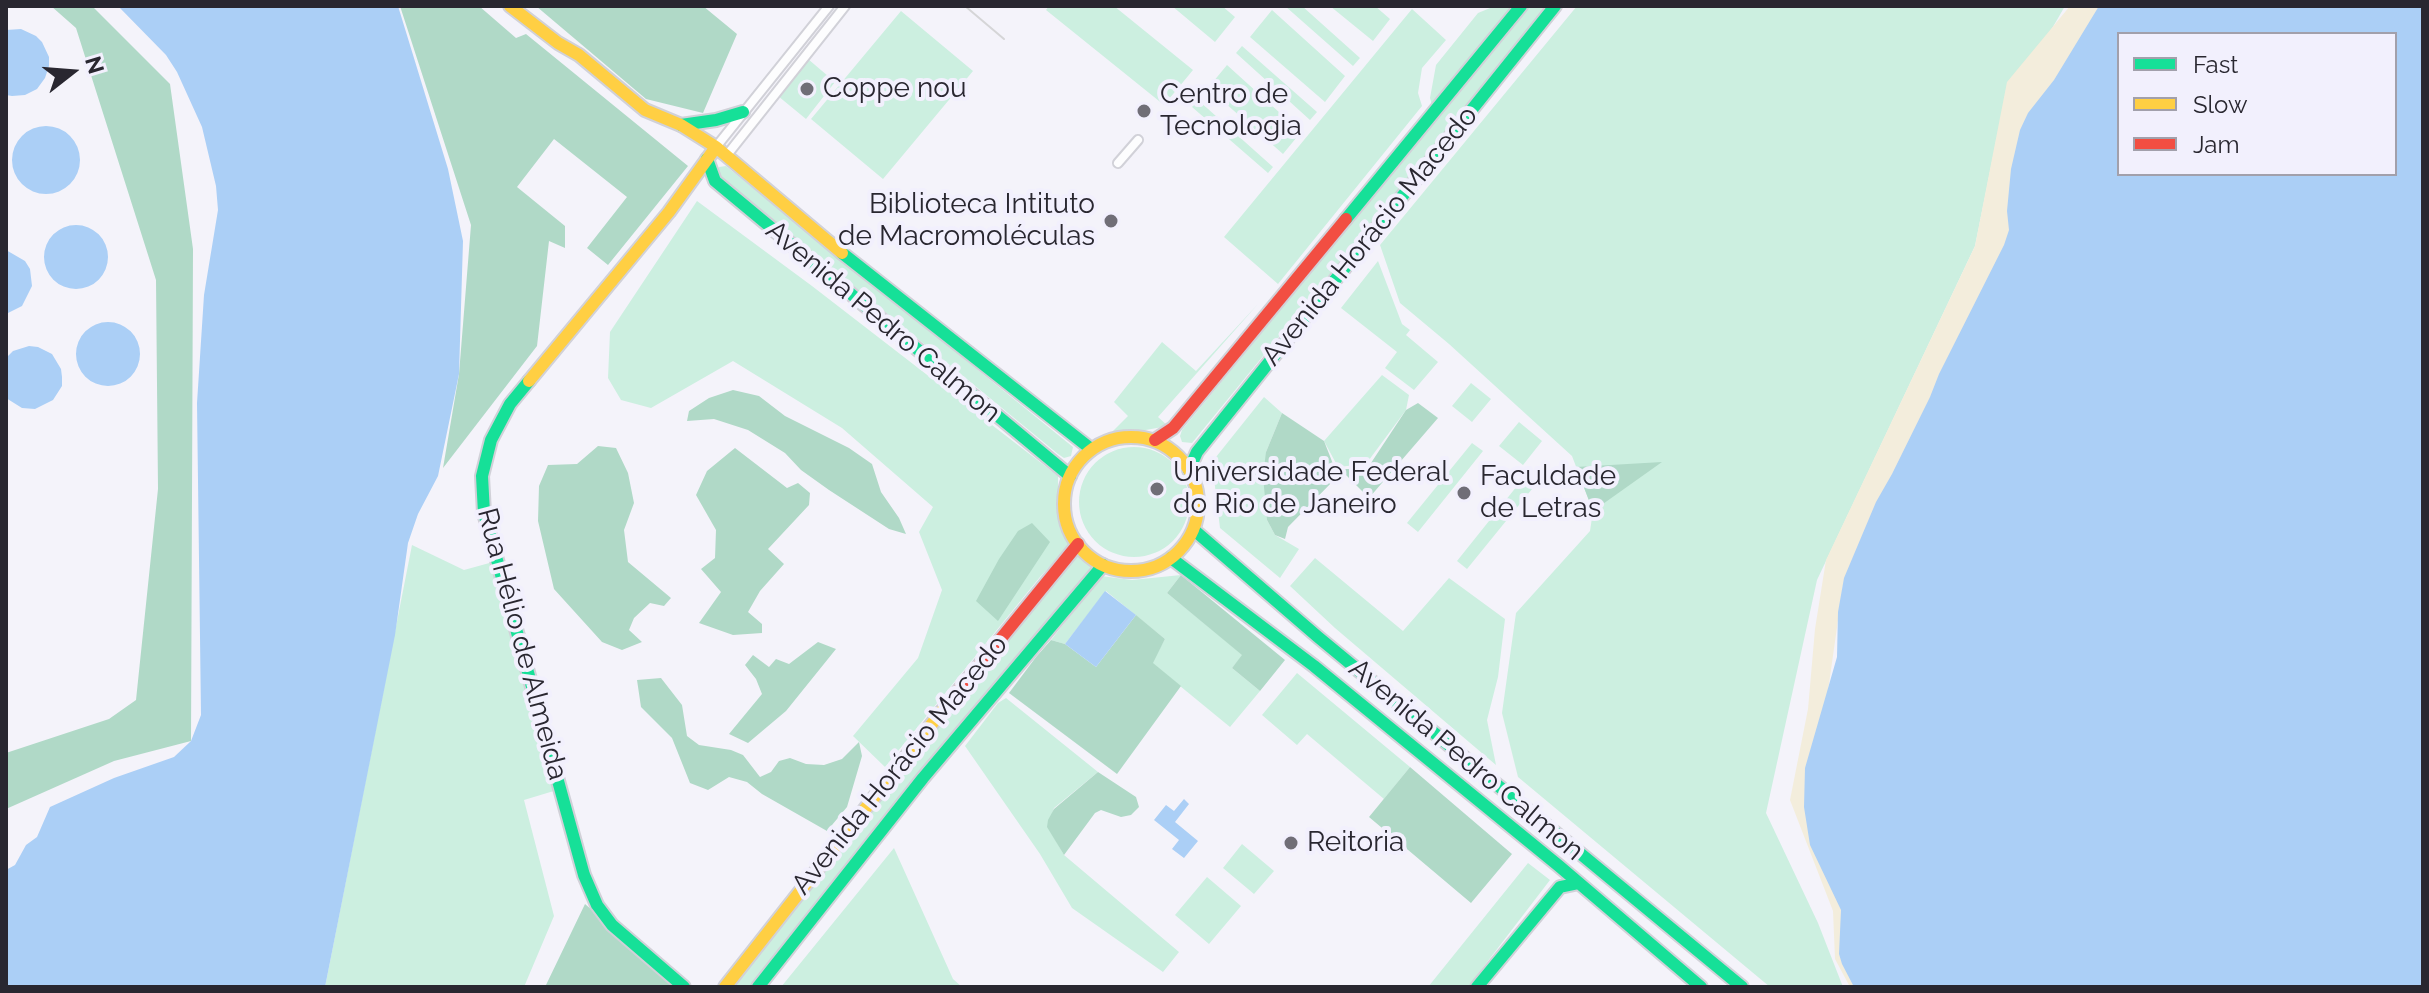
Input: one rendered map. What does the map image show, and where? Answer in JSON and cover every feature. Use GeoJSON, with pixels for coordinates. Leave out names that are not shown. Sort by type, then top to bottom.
{"type":"FeatureCollection","features":[{"type":"Feature","properties":{"kind":"main road","name":"Avenida Horácio Macedo"},"geometry":{"type":"LineString","coordinates":[[1155,440],[1173,428],[1521,6]]}},
{"type":"Feature","properties":{"kind":"main road","name":"Avenida Horácio Macedo"},"geometry":{"type":"LineString","coordinates":[[1189,470],[1197,452],[1555,6]]}},
{"type":"Feature","properties":{"kind":"main road","name":"Avenida Pedro Calmon"},"geometry":{"type":"LineString","coordinates":[[516,7],[645,110],[681,125],[721,151],[839,251],[1091,449]]}},
{"type":"Feature","properties":{"kind":"main road"},"geometry":{"type":"LineString","coordinates":[[681,125],[743,112]]}},
{"type":"Feature","properties":{"kind":"main road","name":"Rua Hélio de Almeida"},"geometry":{"type":"LineString","coordinates":[[684,987],[612,925],[597,905],[584,875],[484,513],[482,476],[491,440],[510,404],[690,184],[707,159],[721,151]]}},
{"type":"Feature","properties":{"kind":"main road"},"geometry":{"type":"LineString","coordinates":[[690,184],[715,181],[707,159]]}},
{"type":"Feature","properties":{"kind":"main road","name":"Avenida Pedro Calmon"},"geometry":{"type":"LineString","coordinates":[[715,181],[1070,476]]}},
{"type":"Feature","properties":{"kind":"main road"},"geometry":{"type":"LineString","coordinates":[[1121,437],[1155,440],[1176,453],[1189,470],[1198,499],[1194,530],[1171,558],[1156,567],[1138,571],[1103,565],[1089,556],[1069,528],[1065,493],[1070,476],[1091,449],[1121,437]]}},
{"type":"Feature","properties":{"kind":"main road","name":"Avenida Pedro Calmon"},"geometry":{"type":"LineString","coordinates":[[1194,530],[1341,656],[1742,987]]}},
{"type":"Feature","properties":{"kind":"main road","name":"Avenida Horácio Macedo"},"geometry":{"type":"LineString","coordinates":[[725,987],[902,761],[1078,544]]}},
{"type":"Feature","properties":{"kind":"main road","name":"Avenida Pedro Calmon"},"geometry":{"type":"LineString","coordinates":[[1171,558],[1314,666],[1559,866],[1701,987]]}},
{"type":"Feature","properties":{"kind":"main road","name":"Avenida Horácio Macedo"},"geometry":{"type":"LineString","coordinates":[[758,987],[923,778],[1103,565]]}},
{"type":"Feature","properties":{"kind":"main road"},"geometry":{"type":"LineString","coordinates":[[902,761],[923,778]]}},
{"type":"Feature","properties":{"kind":"main road"},"geometry":{"type":"LineString","coordinates":[[1559,866],[1560,887]]}},
{"type":"Feature","properties":{"kind":"main road"},"geometry":{"type":"LineString","coordinates":[[1477,987],[1560,887],[1579,883]]}},
{"type":"Feature","properties":{"kind":"street"},"geometry":{"type":"LineString","coordinates":[[721,151],[743,112],[829,6]]}},
{"type":"Feature","properties":{"kind":"street"},"geometry":{"type":"LineString","coordinates":[[721,151],[845,6]]}},
{"type":"Feature","properties":{"kind":"street"},"geometry":{"type":"LineString","coordinates":[[1118,163],[1138,140]]}},
{"type":"Feature","properties":{"kind":"green space"},"geometry":{"type":"Polygon","coordinates":[[[51,6],[92,6],[170,84],[193,249],[191,741],[114,761],[6,809],[6,753],[109,719],[136,700],[158,489],[156,280],[76,28],[51,6]]]}},
{"type":"Feature","properties":{"kind":"green space"},"geometry":{"type":"Polygon","coordinates":[[[400,6],[479,6],[516,38],[526,34],[688,166],[608,265],[587,248],[627,197],[554,139],[517,187],[565,226],[565,248],[549,241],[537,346],[443,468],[459,374],[471,225],[400,6]]]}},
{"type":"Feature","properties":{"kind":"green space"},"geometry":{"type":"Polygon","coordinates":[[[536,6],[703,6],[737,34],[703,113],[646,99],[536,6]]]}},
{"type":"Feature","properties":{"kind":"green space"},"geometry":{"type":"Polygon","coordinates":[[[1049,6],[1114,6],[1193,70],[1164,105],[1046,10],[1049,6]]]}},
{"type":"Feature","properties":{"kind":"green space"},"geometry":{"type":"Polygon","coordinates":[[[1172,6],[1222,6],[1235,17],[1215,42],[1172,6]]]}},
{"type":"Feature","properties":{"kind":"green space"},"geometry":{"type":"Polygon","coordinates":[[[1285,6],[1302,6],[1360,58],[1353,66],[1285,6]]]}},
{"type":"Feature","properties":{"kind":"green space"},"geometry":{"type":"Polygon","coordinates":[[[1330,6],[1375,6],[1390,19],[1373,41],[1330,6]]]}},
{"type":"Feature","properties":{"kind":"green space"},"geometry":{"type":"Polygon","coordinates":[[[1495,6],[1516,6],[1433,109],[1430,98],[1436,65],[1478,13],[1495,6]]]}},
{"type":"Feature","properties":{"kind":"green space"},"geometry":{"type":"Polygon","coordinates":[[[1528,6],[1549,6],[1192,443],[1182,442],[1182,430],[1528,6]]]}},
{"type":"Feature","properties":{"kind":"green space"},"geometry":{"type":"Polygon","coordinates":[[[1577,6],[2065,6],[2001,117],[1975,246],[1817,580],[1766,813],[1818,923],[1843,987],[1770,987],[1518,777],[1502,713],[1516,613],[1590,531],[1593,511],[1572,456],[1400,303],[1380,245],[1577,6]]]}},
{"type":"Feature","properties":{"kind":"green space"},"geometry":{"type":"Polygon","coordinates":[[[1412,9],[1446,40],[1422,68],[1418,93],[1422,106],[1278,284],[1224,237],[1412,9]]]}},
{"type":"Feature","properties":{"kind":"green space"},"geometry":{"type":"Polygon","coordinates":[[[1272,10],[1345,76],[1325,102],[1250,37],[1272,10]]]}},
{"type":"Feature","properties":{"kind":"green space"},"geometry":{"type":"Polygon","coordinates":[[[901,11],[973,71],[883,179],[811,119],[901,11]]]}},
{"type":"Feature","properties":{"kind":"green space"},"geometry":{"type":"Polygon","coordinates":[[[1242,46],[1317,112],[1310,120],[1236,53],[1242,46]]]}},
{"type":"Feature","properties":{"kind":"green space","name":"Coppe nou"},"geometry":{"type":"Polygon","coordinates":[[[808,59],[835,82],[806,119],[778,96],[808,59]]]}},
{"type":"Feature","properties":{"kind":"green space"},"geometry":{"type":"Polygon","coordinates":[[[1227,65],[1301,132],[1283,154],[1208,88],[1227,65]]]}},
{"type":"Feature","properties":{"kind":"green space"},"geometry":{"type":"Polygon","coordinates":[[[1198,100],[1273,167],[1268,173],[1192,107],[1198,100]]]}},
{"type":"Feature","properties":{"kind":"green space"},"geometry":{"type":"Polygon","coordinates":[[[726,166],[1073,447],[1071,456],[1064,458],[1058,454],[717,174],[719,167],[726,166]]]}},
{"type":"Feature","properties":{"kind":"green space"},"geometry":{"type":"Polygon","coordinates":[[[697,201],[1058,476],[1058,506],[1069,546],[1040,577],[885,767],[853,736],[918,658],[942,590],[919,532],[933,507],[842,428],[733,361],[651,408],[621,400],[608,378],[610,332],[697,201]]]}},
{"type":"Feature","properties":{"kind":"green space"},"geometry":{"type":"Polygon","coordinates":[[[1378,261],[1402,324],[1410,330],[1406,335],[1438,362],[1414,390],[1385,368],[1397,352],[1341,308],[1378,261]]]}},
{"type":"Feature","properties":{"kind":"green space"},"geometry":{"type":"Polygon","coordinates":[[[1258,304],[1158,417],[1168,426],[1107,437],[1128,416],[1114,402],[1162,342],[1196,371],[1258,304]]]}},
{"type":"Feature","properties":{"kind":"green space"},"geometry":{"type":"Polygon","coordinates":[[[1382,375],[1409,395],[1406,410],[1366,464],[1338,467],[1324,441],[1382,375]]]}},
{"type":"Feature","properties":{"kind":"green space"},"geometry":{"type":"Polygon","coordinates":[[[1471,383],[1491,399],[1472,422],[1452,406],[1471,383]]]}},
{"type":"Feature","properties":{"kind":"green space"},"geometry":{"type":"Polygon","coordinates":[[[733,390],[759,396],[785,416],[849,448],[872,464],[881,492],[906,534],[889,529],[829,490],[801,470],[785,453],[748,430],[714,419],[687,421],[689,411],[709,398],[733,390]]]}},
{"type":"Feature","properties":{"kind":"green space"},"geometry":{"type":"Polygon","coordinates":[[[1264,397],[1282,413],[1266,452],[1267,520],[1275,535],[1299,549],[1280,578],[1220,528],[1212,462],[1264,397]]]}},
{"type":"Feature","properties":{"kind":"green space"},"geometry":{"type":"Polygon","coordinates":[[[1418,403],[1438,418],[1369,498],[1346,475],[1336,478],[1288,527],[1285,539],[1275,535],[1267,520],[1263,476],[1266,452],[1282,413],[1324,441],[1335,469],[1367,469],[1406,410],[1418,403]]]}},
{"type":"Feature","properties":{"kind":"green space"},"geometry":{"type":"Polygon","coordinates":[[[1519,422],[1542,441],[1523,465],[1499,446],[1519,422]]]}},
{"type":"Feature","properties":{"kind":"green space"},"geometry":{"type":"Polygon","coordinates":[[[1472,443],[1483,451],[1418,532],[1407,523],[1472,443]]]}},
{"type":"Feature","properties":{"kind":"green space"},"geometry":{"type":"Polygon","coordinates":[[[598,446],[616,448],[628,473],[634,503],[624,530],[628,562],[671,598],[664,606],[650,603],[634,618],[629,630],[642,642],[622,650],[602,642],[554,589],[538,521],[539,486],[548,465],[577,464],[598,446]]]}},
{"type":"Feature","properties":{"kind":"green space"},"geometry":{"type":"Polygon","coordinates":[[[1134,447],[1155,451],[1173,463],[1185,481],[1189,502],[1185,523],[1173,541],[1155,553],[1134,557],[1113,553],[1095,541],[1083,523],[1079,502],[1083,481],[1095,463],[1113,451],[1134,447]]]}},
{"type":"Feature","properties":{"kind":"green space"},"geometry":{"type":"Polygon","coordinates":[[[735,448],[787,488],[798,483],[810,493],[809,505],[768,549],[784,564],[760,591],[748,612],[762,624],[762,633],[733,635],[699,623],[721,592],[701,569],[715,558],[716,530],[696,495],[707,471],[735,448]]]}},
{"type":"Feature","properties":{"kind":"green space"},"geometry":{"type":"Polygon","coordinates":[[[1662,462],[1593,511],[1576,467],[1662,462]]]}},
{"type":"Feature","properties":{"kind":"green space"},"geometry":{"type":"Polygon","coordinates":[[[1521,481],[1532,489],[1467,569],[1457,561],[1521,481]]]}},
{"type":"Feature","properties":{"kind":"green space"},"geometry":{"type":"Polygon","coordinates":[[[1032,523],[1050,542],[998,621],[976,601],[1018,531],[1032,523]]]}},
{"type":"Feature","properties":{"kind":"green space"},"geometry":{"type":"Polygon","coordinates":[[[1078,544],[1103,565],[758,987],[725,987],[1078,544]]]}},
{"type":"Feature","properties":{"kind":"green space"},"geometry":{"type":"Polygon","coordinates":[[[412,545],[464,570],[493,562],[557,790],[524,800],[554,916],[524,987],[325,987],[412,545]]]}},
{"type":"Feature","properties":{"kind":"green space"},"geometry":{"type":"Polygon","coordinates":[[[1315,558],[1403,631],[1449,578],[1505,619],[1498,677],[1487,720],[1496,765],[1290,586],[1315,558]]]}},
{"type":"Feature","properties":{"kind":"green space"},"geometry":{"type":"Polygon","coordinates":[[[1181,575],[1167,593],[1243,655],[1232,668],[1260,691],[1230,727],[1152,663],[1165,639],[1106,591],[1065,644],[1051,640],[1101,576],[1132,580],[1181,575]]]}},
{"type":"Feature","properties":{"kind":"green space"},"geometry":{"type":"Polygon","coordinates":[[[1181,575],[1285,660],[1260,691],[1232,668],[1242,655],[1167,593],[1181,575]]]}},
{"type":"Feature","properties":{"kind":"green space"},"geometry":{"type":"Polygon","coordinates":[[[1136,615],[1165,639],[1153,663],[1181,686],[1117,774],[1009,693],[1051,640],[1065,644],[1096,667],[1136,615]]]}},
{"type":"Feature","properties":{"kind":"green space"},"geometry":{"type":"Polygon","coordinates":[[[818,642],[836,649],[786,711],[748,743],[729,734],[762,694],[756,679],[745,665],[753,655],[769,667],[776,659],[789,664],[818,642]]]}},
{"type":"Feature","properties":{"kind":"green space"},"geometry":{"type":"Polygon","coordinates":[[[1297,673],[1410,767],[1384,799],[1307,734],[1297,745],[1262,715],[1297,673]]]}},
{"type":"Feature","properties":{"kind":"green space"},"geometry":{"type":"Polygon","coordinates":[[[661,678],[682,705],[687,736],[699,745],[743,755],[760,777],[771,772],[779,761],[790,758],[806,764],[824,765],[842,759],[859,742],[862,756],[847,807],[827,831],[747,782],[729,777],[708,790],[690,783],[672,738],[641,707],[637,680],[661,678]]]}},
{"type":"Feature","properties":{"kind":"green space"},"geometry":{"type":"Polygon","coordinates":[[[1006,698],[1098,772],[1054,808],[1048,827],[1064,855],[1179,952],[1163,972],[1072,908],[1040,854],[965,746],[998,703],[1006,698]]]}},
{"type":"Feature","properties":{"kind":"green space"},"geometry":{"type":"Polygon","coordinates":[[[1410,767],[1512,854],[1471,903],[1369,817],[1410,767]]]}},
{"type":"Feature","properties":{"kind":"green space"},"geometry":{"type":"Polygon","coordinates":[[[1098,772],[1136,797],[1139,807],[1131,815],[1121,817],[1101,810],[1095,813],[1064,855],[1047,827],[1048,820],[1054,809],[1098,772]]]}},
{"type":"Feature","properties":{"kind":"green space"},"geometry":{"type":"Polygon","coordinates":[[[1242,844],[1274,871],[1254,894],[1223,868],[1242,844]]]}},
{"type":"Feature","properties":{"kind":"green space"},"geometry":{"type":"Polygon","coordinates":[[[894,848],[953,979],[962,987],[781,987],[894,848]]]}},
{"type":"Feature","properties":{"kind":"green space"},"geometry":{"type":"Polygon","coordinates":[[[1528,863],[1550,880],[1468,987],[1428,987],[1528,863]]]}},
{"type":"Feature","properties":{"kind":"green space"},"geometry":{"type":"Polygon","coordinates":[[[1207,877],[1241,906],[1209,944],[1175,915],[1207,877]]]}},
{"type":"Feature","properties":{"kind":"green space"},"geometry":{"type":"Polygon","coordinates":[[[585,904],[682,987],[548,987],[546,985],[585,904]]]}},
{"type":"Feature","properties":{"kind":"sand"},"geometry":{"type":"Polygon","coordinates":[[[2070,6],[2099,6],[2017,175],[2005,260],[1843,585],[1824,719],[1872,987],[1850,987],[1835,959],[1833,911],[1790,800],[1808,709],[1815,629],[1826,560],[1975,246],[2007,82],[2070,6]]]}},
{"type":"Feature","properties":{"kind":"water"},"geometry":{"type":"Polygon","coordinates":[[[118,6],[398,6],[448,169],[463,241],[459,374],[438,476],[418,514],[408,543],[395,635],[325,987],[6,987],[6,870],[15,865],[26,845],[37,837],[50,807],[114,778],[174,757],[191,741],[201,715],[197,403],[204,295],[218,210],[216,186],[202,127],[177,72],[166,55],[118,6]]]}},
{"type":"Feature","properties":{"kind":"water"},"geometry":{"type":"Polygon","coordinates":[[[2099,6],[2423,6],[2423,987],[1854,987],[1842,964],[1839,954],[1841,910],[1810,845],[1804,807],[1805,768],[1837,657],[1838,612],[1844,578],[1876,502],[2004,245],[2009,230],[2007,211],[2011,169],[2020,130],[2028,113],[2054,80],[2099,6]]]}},
{"type":"Feature","properties":{"kind":"water"},"geometry":{"type":"Polygon","coordinates":[[[21,29],[42,42],[49,57],[49,66],[37,89],[25,95],[6,95],[6,30],[21,29]]]}},
{"type":"Feature","properties":{"kind":"water"},"geometry":{"type":"Polygon","coordinates":[[[46,126],[70,136],[80,160],[70,184],[46,194],[22,184],[12,160],[22,136],[46,126]]]}},
{"type":"Feature","properties":{"kind":"water"},"geometry":{"type":"Polygon","coordinates":[[[76,225],[94,231],[102,239],[108,257],[102,275],[94,283],[76,289],[58,283],[50,275],[44,257],[50,239],[58,231],[76,225]]]}},
{"type":"Feature","properties":{"kind":"water"},"geometry":{"type":"Polygon","coordinates":[[[6,250],[25,261],[30,269],[32,286],[22,306],[6,314],[6,250]]]}},
{"type":"Feature","properties":{"kind":"water"},"geometry":{"type":"Polygon","coordinates":[[[108,322],[126,328],[134,336],[140,354],[134,372],[126,380],[108,386],[90,380],[82,372],[76,354],[82,336],[90,328],[108,322]]]}},
{"type":"Feature","properties":{"kind":"water"},"geometry":{"type":"Polygon","coordinates":[[[29,346],[52,354],[62,377],[62,386],[53,400],[35,409],[22,408],[6,398],[6,358],[13,351],[29,346]]]}},
{"type":"Feature","properties":{"kind":"water"},"geometry":{"type":"Polygon","coordinates":[[[1105,591],[1136,615],[1096,667],[1065,644],[1105,591]]]}},
{"type":"Feature","properties":{"kind":"water"},"geometry":{"type":"Polygon","coordinates":[[[1184,799],[1189,804],[1175,822],[1198,841],[1184,858],[1172,849],[1179,840],[1154,820],[1166,805],[1174,811],[1184,799]]]}},
{"type":"Feature","properties":{"kind":"tram line"},"geometry":{"type":"LineString","coordinates":[[965,6],[1004,39]]}},
{"type":"Feature","properties":{"kind":"traffic: fast"},"geometry":{"type":"LineString","coordinates":[[1346,219],[1521,6]]}},
{"type":"Feature","properties":{"kind":"traffic: fast"},"geometry":{"type":"LineString","coordinates":[[1189,470],[1197,452],[1555,6]]}},
{"type":"Feature","properties":{"kind":"traffic: fast"},"geometry":{"type":"LineString","coordinates":[[681,125],[743,112]]}},
{"type":"Feature","properties":{"kind":"traffic: fast"},"geometry":{"type":"LineString","coordinates":[[707,159],[715,181],[1070,476]]}},
{"type":"Feature","properties":{"kind":"traffic: fast"},"geometry":{"type":"LineString","coordinates":[[842,253],[1091,449]]}},
{"type":"Feature","properties":{"kind":"traffic: fast"},"geometry":{"type":"LineString","coordinates":[[529,381],[510,404],[491,440],[482,476],[484,513],[584,875],[597,905],[612,925],[684,987]]}},
{"type":"Feature","properties":{"kind":"traffic: fast"},"geometry":{"type":"LineString","coordinates":[[1194,530],[1318,637],[1742,987]]}},
{"type":"Feature","properties":{"kind":"traffic: fast"},"geometry":{"type":"LineString","coordinates":[[1171,558],[1314,666],[1559,866],[1701,987]]}},
{"type":"Feature","properties":{"kind":"traffic: fast"},"geometry":{"type":"LineString","coordinates":[[758,987],[923,778],[1103,565]]}},
{"type":"Feature","properties":{"kind":"traffic: fast"},"geometry":{"type":"LineString","coordinates":[[1477,987],[1560,887],[1579,883]]}},
{"type":"Feature","properties":{"kind":"traffic: slow"},"geometry":{"type":"LineString","coordinates":[[510,6],[579,55],[645,110],[681,125],[716,147]]}},
{"type":"Feature","properties":{"kind":"traffic: slow"},"geometry":{"type":"LineString","coordinates":[[529,381],[669,212],[716,147],[842,253]]}},
{"type":"Feature","properties":{"kind":"traffic: slow"},"geometry":{"type":"LineString","coordinates":[[1131,437],[1157,442],[1178,457],[1193,478],[1198,504],[1193,530],[1178,551],[1157,566],[1131,571],[1105,566],[1084,551],[1069,530],[1064,504],[1069,478],[1084,457],[1105,442],[1131,437]]}},
{"type":"Feature","properties":{"kind":"traffic: slow"},"geometry":{"type":"LineString","coordinates":[[725,987],[946,706]]}},
{"type":"Feature","properties":{"kind":"traffic: jam"},"geometry":{"type":"LineString","coordinates":[[1155,440],[1173,428],[1346,219]]}},
{"type":"Feature","properties":{"kind":"traffic: jam"},"geometry":{"type":"LineString","coordinates":[[946,706],[1078,544]]}},
{"type":"Feature","properties":{"kind":"place","name":"Coppe nou"},"geometry":{"type":"Point","coordinates":[807,89]}},
{"type":"Feature","properties":{"kind":"place","name":"Centro de Tecnologia"},"geometry":{"type":"Point","coordinates":[1144,111]}},
{"type":"Feature","properties":{"kind":"place","name":"Biblioteca Intituto de Macromoléculas"},"geometry":{"type":"Point","coordinates":[1111,221]}},
{"type":"Feature","properties":{"kind":"place","name":"Universidade Federal do Rio de Janeiro"},"geometry":{"type":"Point","coordinates":[1157,489]}},
{"type":"Feature","properties":{"kind":"place","name":"Faculdade de Letras"},"geometry":{"type":"Point","coordinates":[1464,493]}},
{"type":"Feature","properties":{"kind":"place","name":"Reitoria"},"geometry":{"type":"Point","coordinates":[1291,843]}}]}
